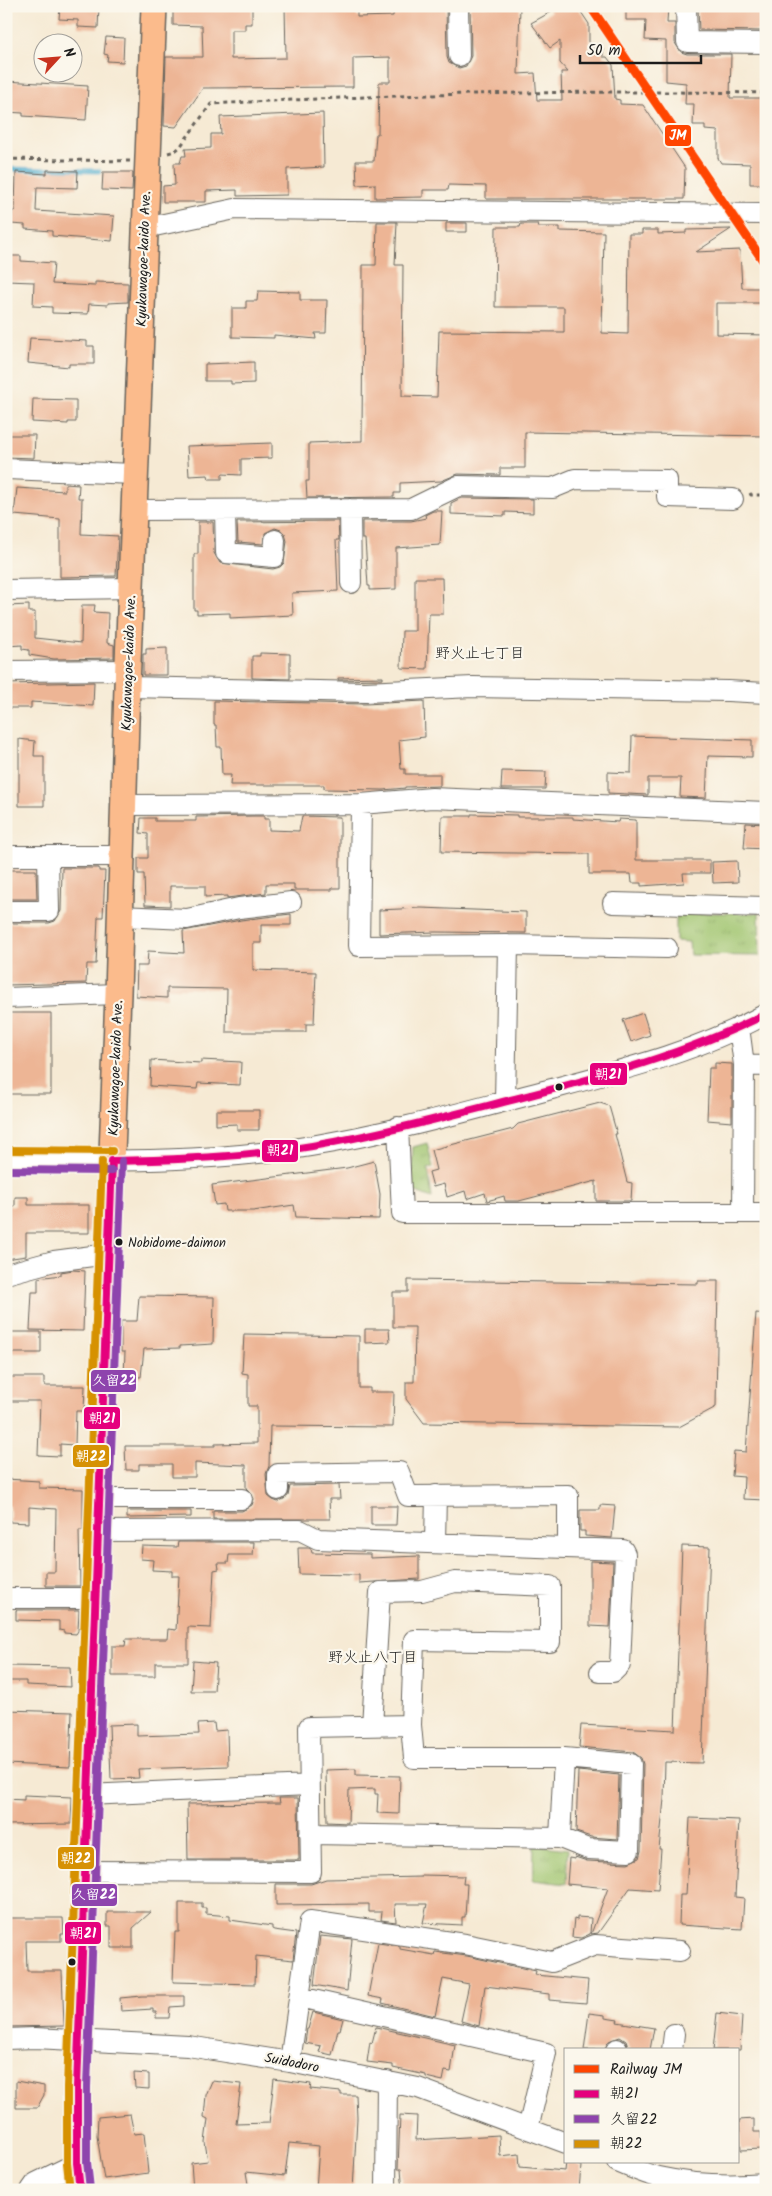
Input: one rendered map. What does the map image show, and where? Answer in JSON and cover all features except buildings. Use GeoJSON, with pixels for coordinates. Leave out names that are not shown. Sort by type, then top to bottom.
{"type":"FeatureCollection","features":[{"type":"Feature","properties":{"kind":"main road","name":"Kyukawagoe-kaido Ave."},"geometry":{"type":"LineString","coordinates":[[80,2190],[77,2164],[78,2088],[87,1795],[154,6]]}},
{"type":"Feature","properties":{"kind":"street"},"geometry":{"type":"LineString","coordinates":[[458,6],[459,56]]}},
{"type":"Feature","properties":{"kind":"street"},"geometry":{"type":"LineString","coordinates":[[686,6],[687,42],[766,44]]}},
{"type":"Feature","properties":{"kind":"street"},"geometry":{"type":"LineString","coordinates":[[145,228],[235,209],[766,214]]}},
{"type":"Feature","properties":{"kind":"street"},"geometry":{"type":"LineString","coordinates":[[6,469],[135,474]]}},
{"type":"Feature","properties":{"kind":"street"},"geometry":{"type":"LineString","coordinates":[[134,510],[411,509],[458,486],[553,488],[575,479],[667,480],[667,497],[733,499]]}},
{"type":"Feature","properties":{"kind":"street"},"geometry":{"type":"LineString","coordinates":[[350,509],[351,583]]}},
{"type":"Feature","properties":{"kind":"street"},"geometry":{"type":"LineString","coordinates":[[225,510],[226,553],[274,557],[275,540]]}},
{"type":"Feature","properties":{"kind":"street"},"geometry":{"type":"LineString","coordinates":[[6,590],[131,588]]}},
{"type":"Feature","properties":{"kind":"street"},"geometry":{"type":"LineString","coordinates":[[6,671],[365,692],[473,686],[766,693]]}},
{"type":"Feature","properties":{"kind":"street"},"geometry":{"type":"LineString","coordinates":[[123,804],[361,804],[432,798],[766,812]]}},
{"type":"Feature","properties":{"kind":"street"},"geometry":{"type":"LineString","coordinates":[[361,804],[359,946],[508,945],[667,948]]}},
{"type":"Feature","properties":{"kind":"street"},"geometry":{"type":"LineString","coordinates":[[6,856],[121,856]]}},
{"type":"Feature","properties":{"kind":"street"},"geometry":{"type":"LineString","coordinates":[[6,911],[50,910],[48,856]]}},
{"type":"Feature","properties":{"kind":"street"},"geometry":{"type":"LineString","coordinates":[[120,916],[187,919],[238,908],[290,902]]}},
{"type":"Feature","properties":{"kind":"street"},"geometry":{"type":"LineString","coordinates":[[613,904],[766,907]]}},
{"type":"Feature","properties":{"kind":"street"},"geometry":{"type":"LineString","coordinates":[[505,1101],[508,945]]}},
{"type":"Feature","properties":{"kind":"street"},"geometry":{"type":"LineString","coordinates":[[6,998],[118,994]]}},
{"type":"Feature","properties":{"kind":"street"},"geometry":{"type":"LineString","coordinates":[[6,1160],[171,1160],[268,1152],[312,1146],[505,1101],[635,1067],[684,1050],[766,1014]]}},
{"type":"Feature","properties":{"kind":"street"},"geometry":{"type":"LineString","coordinates":[[739,1027],[744,1065],[742,1213]]}},
{"type":"Feature","properties":{"kind":"street"},"geometry":{"type":"LineString","coordinates":[[744,1065],[766,1066]]}},
{"type":"Feature","properties":{"kind":"street"},"geometry":{"type":"LineString","coordinates":[[398,1127],[402,1213],[766,1214]]}},
{"type":"Feature","properties":{"kind":"street"},"geometry":{"type":"LineString","coordinates":[[6,1274],[54,1261],[108,1254]]}},
{"type":"Feature","properties":{"kind":"street"},"geometry":{"type":"LineString","coordinates":[[278,1490],[278,1474],[399,1472],[408,1496],[568,1495],[568,1548]]}},
{"type":"Feature","properties":{"kind":"street"},"geometry":{"type":"LineString","coordinates":[[435,1542],[436,1495]]}},
{"type":"Feature","properties":{"kind":"street"},"geometry":{"type":"LineString","coordinates":[[98,1499],[242,1499]]}},
{"type":"Feature","properties":{"kind":"street"},"geometry":{"type":"LineString","coordinates":[[96,1532],[300,1530],[318,1539],[622,1550],[626,1554],[620,1665],[613,1672],[600,1672]]}},
{"type":"Feature","properties":{"kind":"street"},"geometry":{"type":"LineString","coordinates":[[310,1834],[560,1838],[588,1849],[628,1851],[631,1764],[564,1758],[414,1758],[411,1725],[414,1640],[550,1642],[550,1586],[455,1582],[422,1591],[380,1592],[372,1726]]}},
{"type":"Feature","properties":{"kind":"street"},"geometry":{"type":"LineString","coordinates":[[6,1598],[95,1598]]}},
{"type":"Feature","properties":{"kind":"street"},"geometry":{"type":"LineString","coordinates":[[85,1871],[311,1872],[309,1728],[411,1725]]}},
{"type":"Feature","properties":{"kind":"street"},"geometry":{"type":"LineString","coordinates":[[560,1838],[564,1758]]}},
{"type":"Feature","properties":{"kind":"street"},"geometry":{"type":"LineString","coordinates":[[87,1795],[309,1785]]}},
{"type":"Feature","properties":{"kind":"street"},"geometry":{"type":"LineString","coordinates":[[290,2062],[310,1921],[465,1944],[552,1962],[595,1946],[680,1951]]}},
{"type":"Feature","properties":{"kind":"street"},"geometry":{"type":"LineString","coordinates":[[300,1998],[546,2053],[528,2129]]}},
{"type":"Feature","properties":{"kind":"street","name":"Suidodoro"},"geometry":{"type":"LineString","coordinates":[[6,2039],[80,2040],[188,2046],[290,2062],[418,2088],[564,2142]]}},
{"type":"Feature","properties":{"kind":"street"},"geometry":{"type":"LineString","coordinates":[[386,2190],[387,2081]]}},
{"type":"Feature","properties":{"kind":"street"},"geometry":{"type":"LineString","coordinates":[[31,2190],[36,2183],[77,2164]]}},
{"type":"Feature","properties":{"kind":"street"},"geometry":{"type":"LineString","coordinates":[[623,2164],[694,2187],[734,2188],[766,2183]]}},
{"type":"Feature","properties":{"kind":"path"},"geometry":{"type":"LineString","coordinates":[[6,159],[91,162],[147,158],[176,152],[211,104],[369,96],[513,93],[766,93]]}},
{"type":"Feature","properties":{"kind":"green space"},"geometry":{"type":"Polygon","coordinates":[[[676,913],[759,913],[760,956],[690,955],[689,942],[676,941],[676,913]]]}},
{"type":"Feature","properties":{"kind":"green space"},"geometry":{"type":"Polygon","coordinates":[[[427,1143],[433,1167],[428,1169],[432,1198],[411,1190],[413,1147],[427,1143]]]}},
{"type":"Feature","properties":{"kind":"green space"},"geometry":{"type":"Polygon","coordinates":[[[534,1845],[568,1849],[566,1884],[533,1880],[534,1845]]]}},
{"type":"Feature","properties":{"kind":"waterway"},"geometry":{"type":"LineString","coordinates":[[6,169],[99,171]]}},
{"type":"Feature","properties":{"kind":"rail line","name":"JM"},"geometry":{"type":"LineString","coordinates":[[590,6],[766,265]]}},
{"type":"Feature","properties":{"kind":"transit line","name":"朝21"},"geometry":{"type":"LineString","coordinates":[[112,1161],[187,1159],[262,1153],[312,1146],[389,1130],[547,1091],[611,1073],[674,1053],[766,1014]]}},
{"type":"Feature","properties":{"kind":"transit line","name":"朝22"},"geometry":{"type":"LineString","coordinates":[[6,1150],[112,1151]]}},
{"type":"Feature","properties":{"kind":"transit line","name":"朝22"},"geometry":{"type":"LineString","coordinates":[[70,2190],[67,2163],[67,2087],[102,1161]]}},
{"type":"Feature","properties":{"kind":"transit line","name":"朝21"},"geometry":{"type":"LineString","coordinates":[[80,2190],[77,2163],[77,2087],[112,1161]]}},
{"type":"Feature","properties":{"kind":"transit line","name":"久留22"},"geometry":{"type":"LineString","coordinates":[[90,2189],[87,2162],[87,2087],[122,1161]]}},
{"type":"Feature","properties":{"kind":"transit line","name":"久留22"},"geometry":{"type":"LineString","coordinates":[[6,1170],[112,1171]]}},
{"type":"Feature","properties":{"kind":"place","name":"Nobidome-daimon"},"geometry":{"type":"Point","coordinates":[119,1242]}},
{"type":"Feature","properties":{"kind":"district","name":"野火止七丁目"},"geometry":{"type":"Point","coordinates":[480,653]}},
{"type":"Feature","properties":{"kind":"district","name":"野火止八丁目"},"geometry":{"type":"Point","coordinates":[373,1657]}}]}
